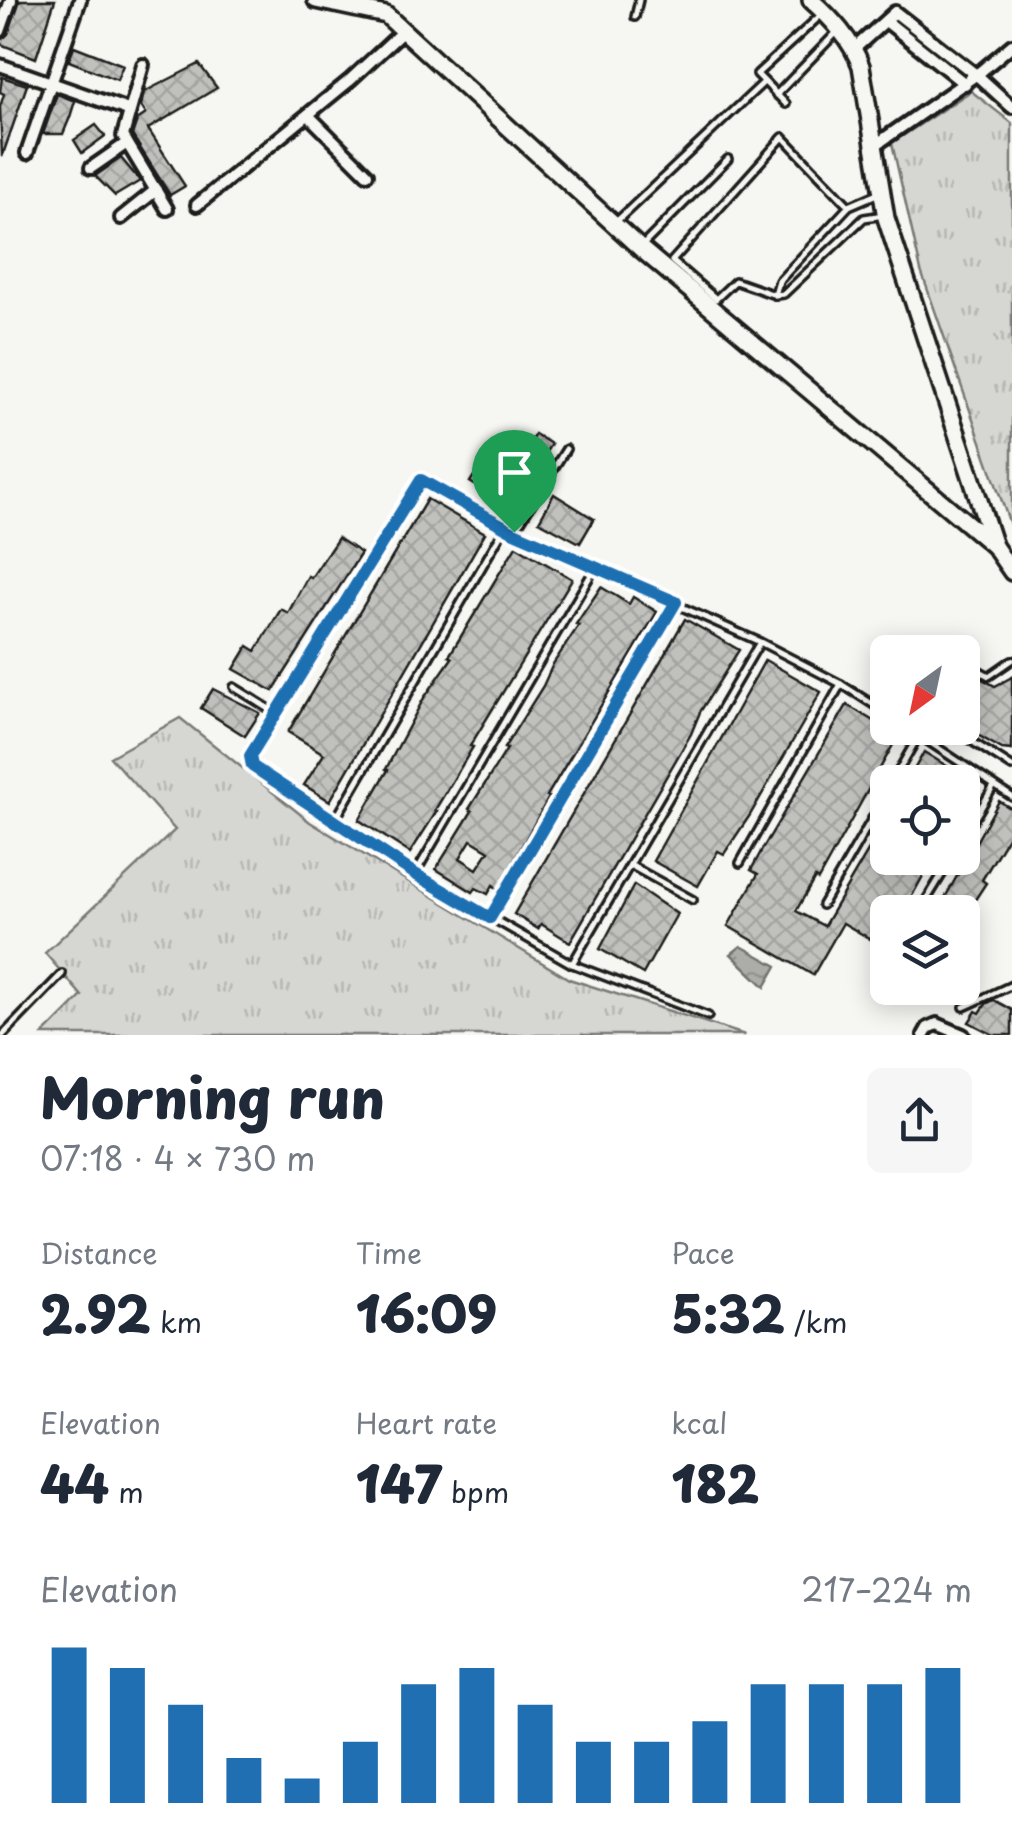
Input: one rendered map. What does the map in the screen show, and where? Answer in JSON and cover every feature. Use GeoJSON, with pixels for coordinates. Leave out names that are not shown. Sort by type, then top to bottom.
{"type":"FeatureCollection","features":[{"type":"Feature","properties":{"kind":"street"},"geometry":{"type":"LineString","coordinates":[[0,31],[11,0]]}},
{"type":"Feature","properties":{"kind":"street"},"geometry":{"type":"LineString","coordinates":[[27,152],[80,0]]}},
{"type":"Feature","properties":{"kind":"street"},"geometry":{"type":"LineString","coordinates":[[316,0],[377,5],[640,248],[994,546],[1012,572]]}},
{"type":"Feature","properties":{"kind":"street"},"geometry":{"type":"LineString","coordinates":[[811,0],[840,29],[861,66],[885,215],[994,546]]}},
{"type":"Feature","properties":{"kind":"street"},"geometry":{"type":"LineString","coordinates":[[854,49],[896,13],[978,74],[980,81],[1012,107]]}},
{"type":"Feature","properties":{"kind":"street"},"geometry":{"type":"LineString","coordinates":[[886,21],[964,84]]}},
{"type":"Feature","properties":{"kind":"street"},"geometry":{"type":"LineString","coordinates":[[197,205],[402,32]]}},
{"type":"Feature","properties":{"kind":"street"},"geometry":{"type":"LineString","coordinates":[[874,146],[978,74],[1012,45]]}},
{"type":"Feature","properties":{"kind":"street"},"geometry":{"type":"LineString","coordinates":[[0,65],[128,110]]}},
{"type":"Feature","properties":{"kind":"street"},"geometry":{"type":"LineString","coordinates":[[143,65],[123,136],[168,209]]}},
{"type":"Feature","properties":{"kind":"street"},"geometry":{"type":"LineString","coordinates":[[308,114],[367,174]]}},
{"type":"Feature","properties":{"kind":"street"},"geometry":{"type":"LineString","coordinates":[[91,168],[127,143]]}},
{"type":"Feature","properties":{"kind":"street"},"geometry":{"type":"LineString","coordinates":[[120,218],[156,190]]}},
{"type":"Feature","properties":{"kind":"street"},"geometry":{"type":"LineString","coordinates":[[924,1035],[937,1024],[945,1031],[962,1035]]}},
{"type":"Feature","properties":{"kind":"lane"},"geometry":{"type":"LineString","coordinates":[[635,16],[640,0]]}},
{"type":"Feature","properties":{"kind":"lane"},"geometry":{"type":"LineString","coordinates":[[786,104],[758,74],[824,12]]}},
{"type":"Feature","properties":{"kind":"lane"},"geometry":{"type":"LineString","coordinates":[[776,94],[840,29]]}},
{"type":"Feature","properties":{"kind":"lane"},"geometry":{"type":"LineString","coordinates":[[615,223],[764,82]]}},
{"type":"Feature","properties":{"kind":"lane"},"geometry":{"type":"LineString","coordinates":[[849,206],[783,137],[672,261],[716,299],[735,281],[784,294],[864,218],[885,215]]}},
{"type":"Feature","properties":{"kind":"lane"},"geometry":{"type":"LineString","coordinates":[[640,248],[728,158]]}},
{"type":"Feature","properties":{"kind":"lane"},"geometry":{"type":"LineString","coordinates":[[776,294],[779,281],[849,206],[880,193]]}},
{"type":"Feature","properties":{"kind":"lane"},"geometry":{"type":"LineString","coordinates":[[514,532],[566,448]]}},
{"type":"Feature","properties":{"kind":"lane"},"geometry":{"type":"LineString","coordinates":[[520,466],[547,481]]}},
{"type":"Feature","properties":{"kind":"lane"},"geometry":{"type":"LineString","coordinates":[[708,1016],[572,964],[490,918],[334,822],[252,766],[250,756],[421,480],[514,532],[760,642],[870,703]]}},
{"type":"Feature","properties":{"kind":"lane"},"geometry":{"type":"LineString","coordinates":[[334,822],[504,527]]}},
{"type":"Feature","properties":{"kind":"lane"},"geometry":{"type":"LineString","coordinates":[[415,874],[596,568]]}},
{"type":"Feature","properties":{"kind":"lane"},"geometry":{"type":"LineString","coordinates":[[490,918],[676,602]]}},
{"type":"Feature","properties":{"kind":"lane"},"geometry":{"type":"LineString","coordinates":[[572,964],[760,642]]}},
{"type":"Feature","properties":{"kind":"lane"},"geometry":{"type":"LineString","coordinates":[[980,671],[990,676],[1012,660]]}},
{"type":"Feature","properties":{"kind":"lane"},"geometry":{"type":"LineString","coordinates":[[740,863],[840,684]]}},
{"type":"Feature","properties":{"kind":"lane"},"geometry":{"type":"LineString","coordinates":[[234,687],[276,713]]}},
{"type":"Feature","properties":{"kind":"lane"},"geometry":{"type":"LineString","coordinates":[[934,745],[1012,797]]}},
{"type":"Feature","properties":{"kind":"lane"},"geometry":{"type":"LineString","coordinates":[[978,745],[1012,766]]}},
{"type":"Feature","properties":{"kind":"lane"},"geometry":{"type":"LineString","coordinates":[[980,809],[994,786]]}},
{"type":"Feature","properties":{"kind":"lane"},"geometry":{"type":"LineString","coordinates":[[822,905],[870,822]]}},
{"type":"Feature","properties":{"kind":"lane"},"geometry":{"type":"LineString","coordinates":[[630,865],[692,900]]}},
{"type":"Feature","properties":{"kind":"lane"},"geometry":{"type":"LineString","coordinates":[[2,1035],[62,974]]}},
{"type":"Feature","properties":{"kind":"lane"},"geometry":{"type":"LineString","coordinates":[[964,1007],[1012,984]]}},
{"type":"Feature","properties":{"kind":"green space"},"geometry":{"type":"Polygon","coordinates":[[[971,91],[1012,123],[1012,530],[921,271],[892,143],[971,91]]]}},
{"type":"Feature","properties":{"kind":"green space"},"geometry":{"type":"Polygon","coordinates":[[[180,718],[310,822],[569,979],[745,1035],[43,1035],[82,996],[45,953],[175,830],[110,757],[180,718]]]}},
{"type":"Feature","properties":{"kind":"water"},"geometry":{"type":"Polygon","coordinates":[[[741,946],[777,966],[765,987],[731,954],[741,946]]]}},
{"type":"Feature","properties":{"kind":"building"},"geometry":{"type":"Polygon","coordinates":[[[20,0],[55,0],[36,58],[0,44],[8,34],[20,0]]]}},
{"type":"Feature","properties":{"kind":"building"},"geometry":{"type":"Polygon","coordinates":[[[74,46],[123,65],[117,80],[69,61],[74,46]]]}},
{"type":"Feature","properties":{"kind":"building"},"geometry":{"type":"Polygon","coordinates":[[[199,64],[217,88],[148,129],[185,186],[170,195],[132,135],[137,120],[146,114],[141,106],[144,92],[199,64]]]}},
{"type":"Feature","properties":{"kind":"building"},"geometry":{"type":"Polygon","coordinates":[[[2,77],[27,85],[2,157],[0,107],[4,94],[0,92],[2,77]]]}},
{"type":"Feature","properties":{"kind":"building"},"geometry":{"type":"Polygon","coordinates":[[[57,94],[75,101],[70,117],[63,134],[43,134],[57,94]]]}},
{"type":"Feature","properties":{"kind":"building"},"geometry":{"type":"Polygon","coordinates":[[[96,125],[105,136],[82,153],[74,140],[96,125]]]}},
{"type":"Feature","properties":{"kind":"building"},"geometry":{"type":"Polygon","coordinates":[[[121,158],[140,181],[115,196],[95,176],[121,158]]]}},
{"type":"Feature","properties":{"kind":"building"},"geometry":{"type":"Polygon","coordinates":[[[535,434],[551,444],[538,465],[522,456],[535,434]]]}},
{"type":"Feature","properties":{"kind":"building"},"geometry":{"type":"Polygon","coordinates":[[[486,457],[529,482],[513,509],[470,482],[486,457]]]}},
{"type":"Feature","properties":{"kind":"building"},"geometry":{"type":"Polygon","coordinates":[[[554,494],[594,519],[580,543],[539,521],[554,494]]]}},
{"type":"Feature","properties":{"kind":"building"},"geometry":{"type":"Polygon","coordinates":[[[427,499],[485,533],[330,801],[304,785],[324,754],[288,732],[427,499]]]}},
{"type":"Feature","properties":{"kind":"building"},"geometry":{"type":"Polygon","coordinates":[[[338,538],[361,553],[273,691],[234,669],[248,646],[256,651],[281,609],[288,613],[308,576],[311,578],[338,538]]]}},
{"type":"Feature","properties":{"kind":"building"},"geometry":{"type":"Polygon","coordinates":[[[516,546],[572,579],[410,853],[359,820],[424,698],[452,658],[449,656],[516,546]]]}},
{"type":"Feature","properties":{"kind":"building"},"geometry":{"type":"Polygon","coordinates":[[[601,587],[629,604],[633,597],[657,612],[547,796],[498,889],[493,885],[488,894],[476,888],[473,892],[436,869],[579,625],[576,624],[601,587]],[[471,840],[460,858],[477,869],[489,851],[471,840]]]}},
{"type":"Feature","properties":{"kind":"building"},"geometry":{"type":"Polygon","coordinates":[[[685,619],[739,650],[570,942],[541,924],[538,929],[514,914],[685,619]]]}},
{"type":"Feature","properties":{"kind":"building"},"geometry":{"type":"Polygon","coordinates":[[[765,660],[821,692],[750,815],[724,854],[718,851],[698,886],[653,861],[765,660]]]}},
{"type":"Feature","properties":{"kind":"building"},"geometry":{"type":"Polygon","coordinates":[[[1012,677],[1012,750],[1002,749],[980,736],[980,678],[995,686],[1012,677]]]}},
{"type":"Feature","properties":{"kind":"building"},"geometry":{"type":"Polygon","coordinates":[[[213,689],[260,713],[245,736],[201,708],[213,689]]]}},
{"type":"Feature","properties":{"kind":"building"},"geometry":{"type":"Polygon","coordinates":[[[847,705],[870,719],[870,745],[893,745],[882,765],[870,765],[870,786],[818,880],[815,878],[796,911],[824,926],[870,848],[870,875],[924,875],[912,895],[870,895],[870,939],[843,923],[813,975],[728,926],[758,874],[751,870],[847,705]]]}},
{"type":"Feature","properties":{"kind":"building"},"geometry":{"type":"Polygon","coordinates":[[[924,752],[945,765],[917,765],[924,752]]]}},
{"type":"Feature","properties":{"kind":"building"},"geometry":{"type":"Polygon","coordinates":[[[999,801],[1012,809],[1012,830],[982,880],[986,883],[978,895],[946,895],[958,875],[980,875],[980,835],[999,801]]]}},
{"type":"Feature","properties":{"kind":"building"},"geometry":{"type":"Polygon","coordinates":[[[634,885],[677,914],[643,974],[600,949],[634,885]]]}},
{"type":"Feature","properties":{"kind":"building"},"geometry":{"type":"Polygon","coordinates":[[[994,1000],[1012,1010],[1012,1035],[994,1035],[969,1022],[976,1011],[980,1013],[994,1000]]]}},
{"type":"Feature","properties":{"kind":"route"},"geometry":{"type":"LineString","coordinates":[[426,482],[514,532],[676,602],[490,918],[334,822],[252,766],[250,756],[416,483],[426,482]]}}]}
